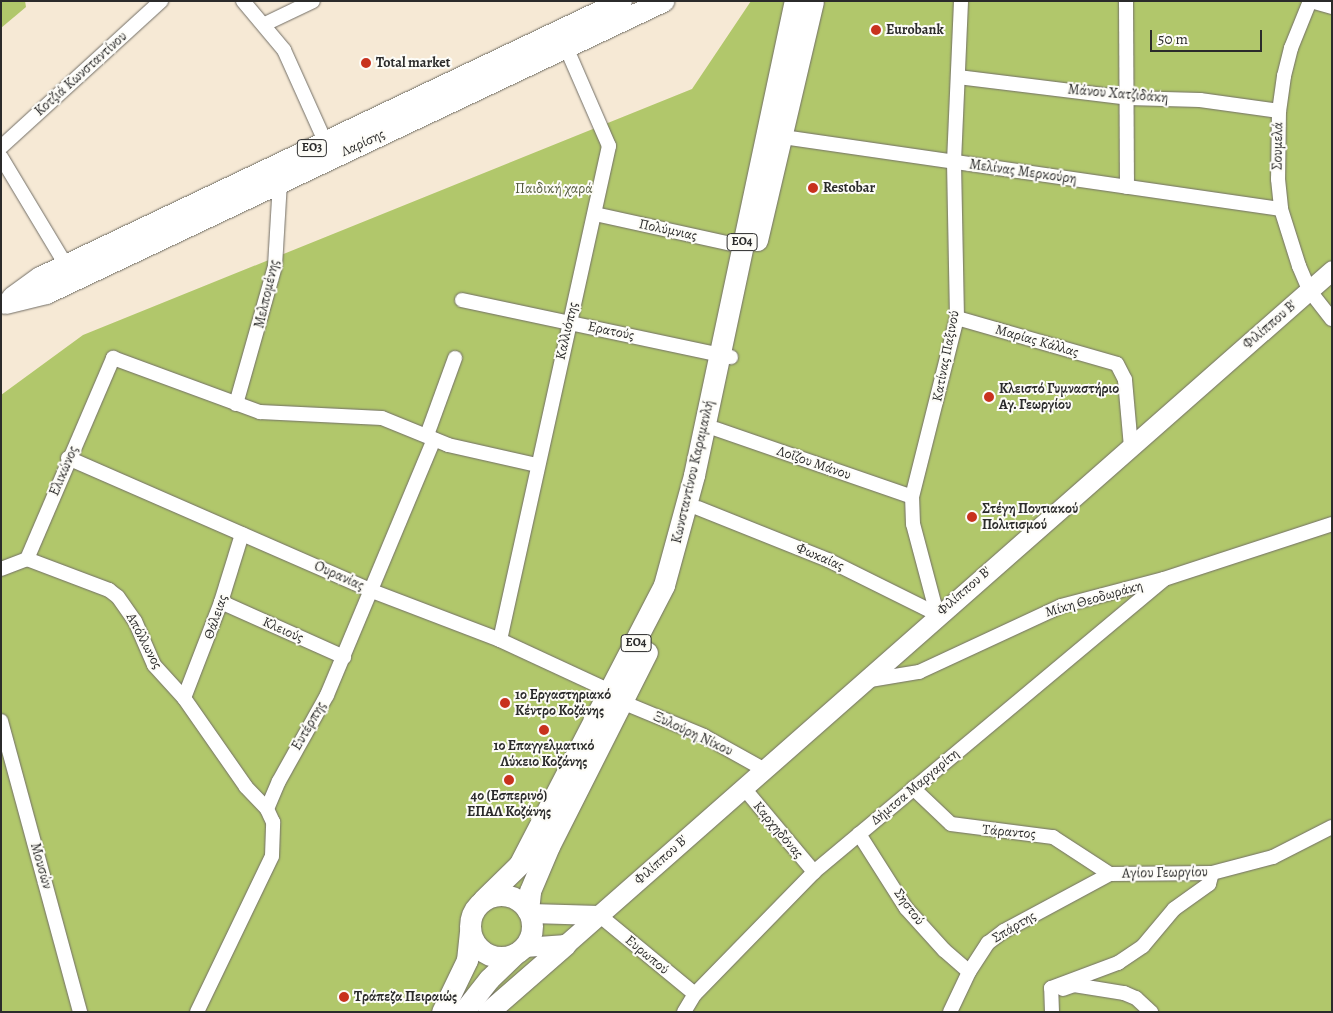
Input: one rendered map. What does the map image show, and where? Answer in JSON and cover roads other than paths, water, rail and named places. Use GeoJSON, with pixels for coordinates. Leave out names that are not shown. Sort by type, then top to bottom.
{"type":"FeatureCollection","features":[{"type":"Feature","properties":{"kind":"main road","name":"Λαρίσης"},"geometry":{"type":"LineString","coordinates":[[3,304],[40,277],[329,150],[627,6],[663,1]]}},
{"type":"Feature","properties":{"kind":"main road","name":"Κωνσταντίνου Καραμανλή"},"geometry":{"type":"LineString","coordinates":[[529,912],[530,891],[616,697],[668,573],[689,499],[725,355],[775,134],[795,1]]}},
{"type":"Feature","properties":{"kind":"main road","name":"Κωνσταντίνου Καραμανλή"},"geometry":{"type":"LineString","coordinates":[[483,900],[519,865],[670,606],[688,554],[716,429],[741,246],[813,1]]}},
{"type":"Feature","properties":{"kind":"main road","name":"Λαρίσης"},"geometry":{"type":"LineString","coordinates":[[3,304],[46,293],[280,182],[329,150]]}},
{"type":"Feature","properties":{"kind":"main road","name":"Φιλίππου Β'"},"geometry":{"type":"LineString","coordinates":[[566,944],[937,614],[1332,270]]}},
{"type":"Feature","properties":{"kind":"main road"},"geometry":{"type":"LineString","coordinates":[[483,900],[506,895],[519,900],[529,912],[599,915]]}},
{"type":"Feature","properties":{"kind":"main road","name":"ΕΟ4"},"geometry":{"type":"LineString","coordinates":[[442,1012],[468,960],[473,912],[483,900]]}},
{"type":"Feature","properties":{"kind":"main road","name":"ΕΟ4"},"geometry":{"type":"LineString","coordinates":[[520,950],[532,929],[529,912]]}},
{"type":"Feature","properties":{"kind":"main road"},"geometry":{"type":"LineString","coordinates":[[470,928],[476,944],[488,954],[499,957],[520,950],[566,944]]}},
{"type":"Feature","properties":{"kind":"main road"},"geometry":{"type":"LineString","coordinates":[[488,1012],[566,944]]}},
{"type":"Feature","properties":{"kind":"main road"},"geometry":{"type":"LineString","coordinates":[[464,1012],[489,978],[520,950]]}},
{"type":"Feature","properties":{"kind":"street","name":"Κοτζιά Κωνσταντίνου"},"geometry":{"type":"LineString","coordinates":[[1,147],[161,1]]}},
{"type":"Feature","properties":{"kind":"street"},"geometry":{"type":"LineString","coordinates":[[243,1],[265,24],[294,68],[329,150]]}},
{"type":"Feature","properties":{"kind":"street"},"geometry":{"type":"LineString","coordinates":[[265,24],[313,1]]}},
{"type":"Feature","properties":{"kind":"street","name":"Κατίνας Παξινού"},"geometry":{"type":"LineString","coordinates":[[937,614],[912,524],[912,497],[956,318],[954,162],[961,1]]}},
{"type":"Feature","properties":{"kind":"street"},"geometry":{"type":"LineString","coordinates":[[1126,1],[1128,187]]}},
{"type":"Feature","properties":{"kind":"street"},"geometry":{"type":"LineString","coordinates":[[1311,1],[1332,7]]}},
{"type":"Feature","properties":{"kind":"street","name":"Σουμελά"},"geometry":{"type":"LineString","coordinates":[[1311,1],[1290,48],[1279,111],[1277,153],[1281,209],[1310,290],[1332,319]]}},
{"type":"Feature","properties":{"kind":"street","name":"Καλλιόπης"},"geometry":{"type":"LineString","coordinates":[[500,640],[537,465],[609,146],[562,39]]}},
{"type":"Feature","properties":{"kind":"street","name":"Μάνου Χατζιδάκη"},"geometry":{"type":"LineString","coordinates":[[958,77],[1128,98],[1200,100],[1279,111]]}},
{"type":"Feature","properties":{"kind":"street","name":"Μελίνας Μερκούρη"},"geometry":{"type":"LineString","coordinates":[[775,134],[1281,209]]}},
{"type":"Feature","properties":{"kind":"street"},"geometry":{"type":"LineString","coordinates":[[1,157],[66,265]]}},
{"type":"Feature","properties":{"kind":"street","name":"Μελπομένης"},"geometry":{"type":"LineString","coordinates":[[236,404],[275,266],[280,182]]}},
{"type":"Feature","properties":{"kind":"street","name":"Πολύμνιας"},"geometry":{"type":"LineString","coordinates":[[595,214],[741,246]]}},
{"type":"Feature","properties":{"kind":"street","name":"Ερατούς"},"geometry":{"type":"LineString","coordinates":[[462,300],[725,355]]}},
{"type":"Feature","properties":{"kind":"street","name":"Μαρίας Κάλλας"},"geometry":{"type":"LineString","coordinates":[[956,318],[1117,364],[1125,380],[1131,447]]}},
{"type":"Feature","properties":{"kind":"street","name":"Ελικώνος"},"geometry":{"type":"LineString","coordinates":[[27,559],[68,458],[113,358],[236,404]]}},
{"type":"Feature","properties":{"kind":"street","name":"Ευτέρπης"},"geometry":{"type":"LineString","coordinates":[[267,809],[279,781],[327,695],[372,590],[431,437],[455,358]]}},
{"type":"Feature","properties":{"kind":"street"},"geometry":{"type":"LineString","coordinates":[[236,404],[276,414],[374,416],[469,451],[537,465]]}},
{"type":"Feature","properties":{"kind":"street","name":"Λοΐζου Μάνου"},"geometry":{"type":"LineString","coordinates":[[716,429],[912,497]]}},
{"type":"Feature","properties":{"kind":"street","name":"Ουρανίας"},"geometry":{"type":"LineString","coordinates":[[68,458],[372,590],[500,640],[616,697]]}},
{"type":"Feature","properties":{"kind":"street","name":"Φωκαίας"},"geometry":{"type":"LineString","coordinates":[[698,508],[828,560],[937,614]]}},
{"type":"Feature","properties":{"kind":"street","name":"Μίκη Θεοδωράκη"},"geometry":{"type":"LineString","coordinates":[[861,681],[919,672],[1061,606],[1164,579],[1332,524]]}},
{"type":"Feature","properties":{"kind":"street","name":"Θάλειας"},"geometry":{"type":"LineString","coordinates":[[184,698],[221,602],[242,534]]}},
{"type":"Feature","properties":{"kind":"street"},"geometry":{"type":"LineString","coordinates":[[1,569],[27,559]]}},
{"type":"Feature","properties":{"kind":"street","name":"Απόλλωνος"},"geometry":{"type":"LineString","coordinates":[[27,559],[109,590],[118,597],[135,621],[154,665],[184,698],[246,787],[267,809]]}},
{"type":"Feature","properties":{"kind":"street","name":"Δήμτσα Μαργαρίτη"},"geometry":{"type":"LineString","coordinates":[[684,1012],[695,994],[814,872],[1164,579]]}},
{"type":"Feature","properties":{"kind":"street","name":"Κλειούς"},"geometry":{"type":"LineString","coordinates":[[221,602],[344,657]]}},
{"type":"Feature","properties":{"kind":"street","name":"Ξυλούρη Νίκου"},"geometry":{"type":"LineString","coordinates":[[616,697],[704,736],[763,769]]}},
{"type":"Feature","properties":{"kind":"street","name":"Μουσών"},"geometry":{"type":"LineString","coordinates":[[1,721],[80,1012]]}},
{"type":"Feature","properties":{"kind":"street","name":"Καρχηδόνας"},"geometry":{"type":"LineString","coordinates":[[743,787],[814,872]]}},
{"type":"Feature","properties":{"kind":"street","name":"Τάραντος"},"geometry":{"type":"LineString","coordinates":[[913,788],[951,824],[1053,837],[1110,874]]}},
{"type":"Feature","properties":{"kind":"street"},"geometry":{"type":"LineString","coordinates":[[197,1012],[272,856],[273,822],[267,809]]}},
{"type":"Feature","properties":{"kind":"street","name":"Αγίου Γεωργίου"},"geometry":{"type":"LineString","coordinates":[[1110,874],[1212,873],[1272,857],[1332,827]]}},
{"type":"Feature","properties":{"kind":"street","name":"Σηστού"},"geometry":{"type":"LineString","coordinates":[[859,834],[906,908],[944,950],[969,972]]}},
{"type":"Feature","properties":{"kind":"street"},"geometry":{"type":"LineString","coordinates":[[1052,1012],[1051,993],[1054,986],[1118,962],[1143,946],[1174,909],[1209,884],[1212,873]]}},
{"type":"Feature","properties":{"kind":"street","name":"Σπάρτης"},"geometry":{"type":"LineString","coordinates":[[950,1012],[969,972],[988,943],[1004,931],[1110,874]]}},
{"type":"Feature","properties":{"kind":"street","name":"Ευρωπού"},"geometry":{"type":"LineString","coordinates":[[599,915],[695,994]]}},
{"type":"Feature","properties":{"kind":"street"},"geometry":{"type":"LineString","coordinates":[[1051,993],[1074,985],[1124,993],[1136,998],[1151,1012]]}},
{"type":"Feature","properties":{"kind":"place","name":"Eurobank"},"geometry":{"type":"Point","coordinates":[876,30]}},
{"type":"Feature","properties":{"kind":"place","name":"Total market"},"geometry":{"type":"Point","coordinates":[366,63]}},
{"type":"Feature","properties":{"kind":"place","name":"Restobar"},"geometry":{"type":"Point","coordinates":[813,188]}},
{"type":"Feature","properties":{"kind":"place","name":"Κλειστό Γυμναστήριο Αγ. Γεωργίου"},"geometry":{"type":"Point","coordinates":[989,397]}},
{"type":"Feature","properties":{"kind":"place","name":"Στέγη Ποντιακού Πολιτισμού"},"geometry":{"type":"Point","coordinates":[972,517]}},
{"type":"Feature","properties":{"kind":"place","name":"1ο Εργαστηριακό Κέντρο Κοζάνης"},"geometry":{"type":"Point","coordinates":[505,703]}},
{"type":"Feature","properties":{"kind":"place","name":"1ο Επαγγελματικό Λύκειο Κοζάνης"},"geometry":{"type":"Point","coordinates":[544,730]}},
{"type":"Feature","properties":{"kind":"place","name":"4ο (Εσπερινό) ΕΠΑΛ Κοζάνης"},"geometry":{"type":"Point","coordinates":[509,780]}},
{"type":"Feature","properties":{"kind":"place","name":"Τράπεζα Πειραιώς"},"geometry":{"type":"Point","coordinates":[344,997]}},
{"type":"Feature","properties":{"kind":"park label","name":"Παιδική χαρά"},"geometry":{"type":"Point","coordinates":[554,189]}}]}
